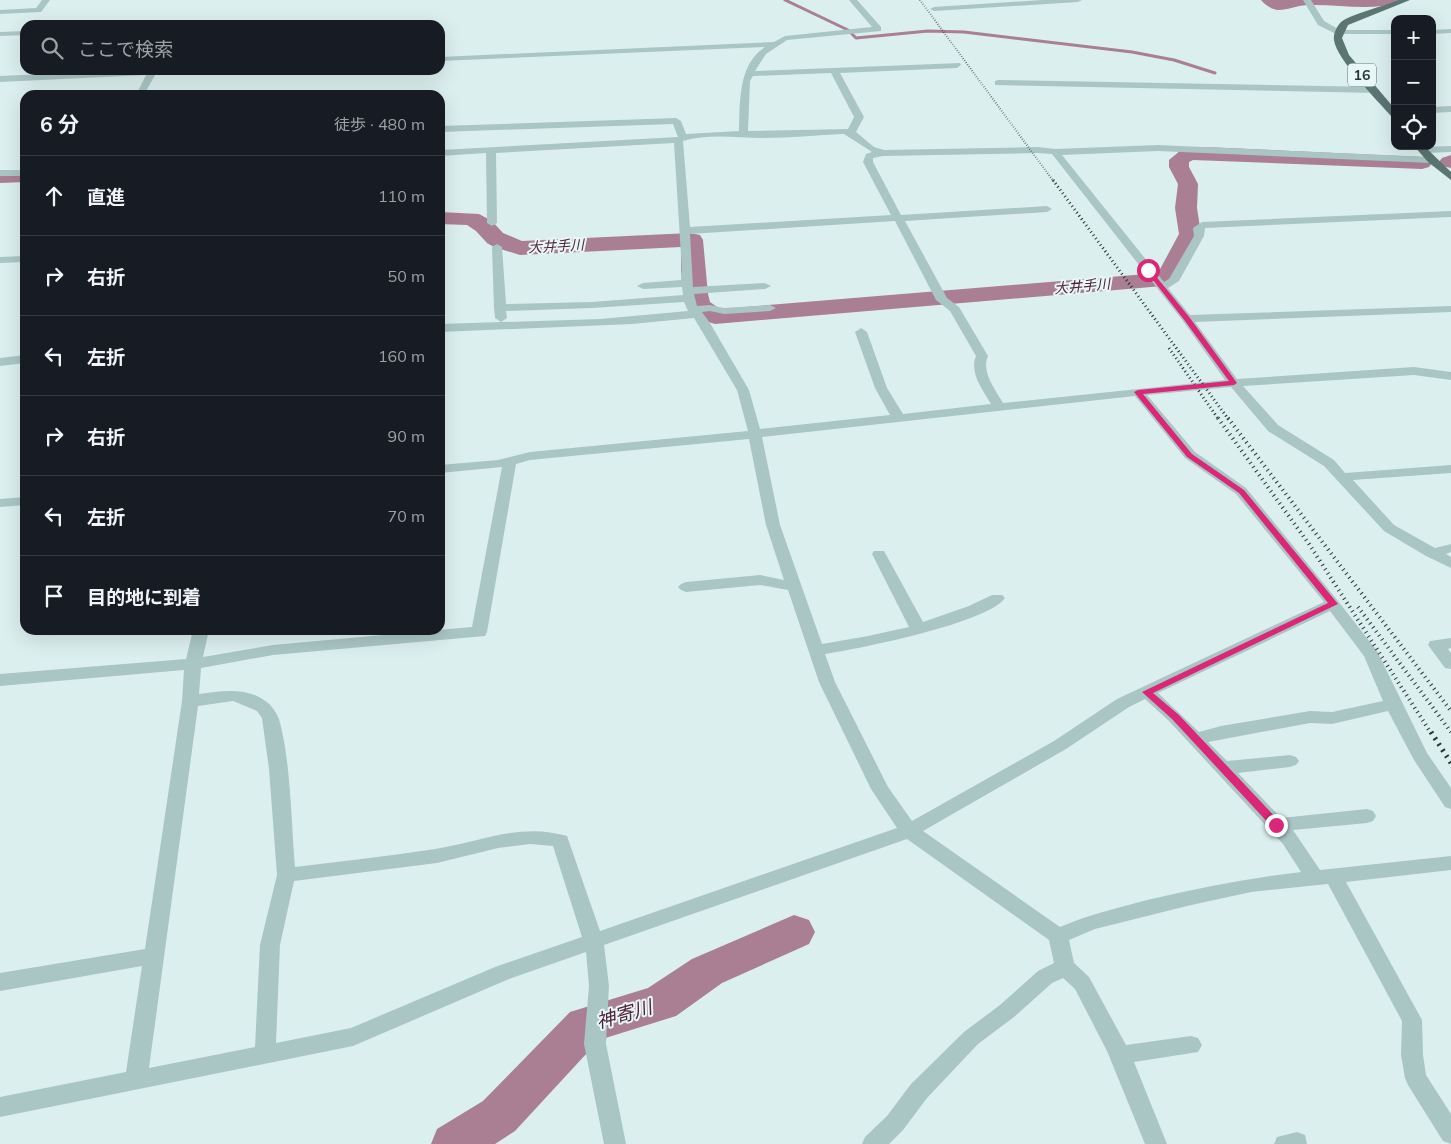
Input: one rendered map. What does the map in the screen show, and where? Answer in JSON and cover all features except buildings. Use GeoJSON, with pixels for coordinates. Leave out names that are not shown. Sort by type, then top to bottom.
{"type":"FeatureCollection","features":[{"type":"Feature","properties":{"kind":"main road"},"geometry":{"type":"LineString","coordinates":[[1339,32],[1345,23],[1406,0]]}},
{"type":"Feature","properties":{"kind":"main road","name":"16"},"geometry":{"type":"LineString","coordinates":[[1339,32],[1338,42],[1345,54],[1391,110]]}},
{"type":"Feature","properties":{"kind":"main road"},"geometry":{"type":"LineString","coordinates":[[1423,150],[1451,177]]}},
{"type":"Feature","properties":{"kind":"street"},"geometry":{"type":"LineString","coordinates":[[32,18],[46,0]]}},
{"type":"Feature","properties":{"kind":"street"},"geometry":{"type":"LineString","coordinates":[[743,132],[746,81],[758,57],[775,44],[785,38],[878,29],[853,0]]}},
{"type":"Feature","properties":{"kind":"street"},"geometry":{"type":"LineString","coordinates":[[934,9],[1078,0]]}},
{"type":"Feature","properties":{"kind":"street"},"geometry":{"type":"LineString","coordinates":[[1307,0],[1325,25],[1339,32],[1391,32]]}},
{"type":"Feature","properties":{"kind":"street"},"geometry":{"type":"LineString","coordinates":[[0,12],[38,10]]}},
{"type":"Feature","properties":{"kind":"street"},"geometry":{"type":"LineString","coordinates":[[1319,18],[1345,23]]}},
{"type":"Feature","properties":{"kind":"street"},"geometry":{"type":"LineString","coordinates":[[0,34],[20,31]]}},
{"type":"Feature","properties":{"kind":"street"},"geometry":{"type":"LineString","coordinates":[[1436,32],[1451,31]]}},
{"type":"Feature","properties":{"kind":"street"},"geometry":{"type":"LineString","coordinates":[[445,59],[775,44]]}},
{"type":"Feature","properties":{"kind":"street"},"geometry":{"type":"LineString","coordinates":[[750,74],[957,64]]}},
{"type":"Feature","properties":{"kind":"street"},"geometry":{"type":"LineString","coordinates":[[834,70],[859,117],[850,132]]}},
{"type":"Feature","properties":{"kind":"street"},"geometry":{"type":"LineString","coordinates":[[0,79],[87,75]]}},
{"type":"Feature","properties":{"kind":"street"},"geometry":{"type":"LineString","coordinates":[[143,90],[150,75]]}},
{"type":"Feature","properties":{"kind":"street"},"geometry":{"type":"LineString","coordinates":[[998,83],[1374,90]]}},
{"type":"Feature","properties":{"kind":"street"},"geometry":{"type":"LineString","coordinates":[[1436,110],[1451,109]]}},
{"type":"Feature","properties":{"kind":"street"},"geometry":{"type":"LineString","coordinates":[[445,129],[676,121],[681,138],[684,231],[688,271],[694,299],[704,323],[738,380],[755,434],[773,525],[827,682],[880,788],[892,809],[909,831],[1058,936],[1065,967],[1082,983],[1120,1055],[1156,1144]]}},
{"type":"Feature","properties":{"kind":"street"},"geometry":{"type":"LineString","coordinates":[[445,153],[681,138],[743,132],[762,135],[830,131],[850,132],[871,149],[883,153]]}},
{"type":"Feature","properties":{"kind":"street"},"geometry":{"type":"LineString","coordinates":[[998,408],[980,372],[979,363],[982,356],[955,309],[942,300],[867,158],[883,153],[1038,150],[1055,152],[1158,148],[1431,160]]}},
{"type":"Feature","properties":{"kind":"street"},"geometry":{"type":"LineString","coordinates":[[1436,149],[1451,150]]}},
{"type":"Feature","properties":{"kind":"street"},"geometry":{"type":"LineString","coordinates":[[491,150],[492,223]]}},
{"type":"Feature","properties":{"kind":"street"},"geometry":{"type":"LineString","coordinates":[[1055,152],[1187,319],[1234,383],[1273,428],[1329,463],[1389,528],[1451,563]]}},
{"type":"Feature","properties":{"kind":"street"},"geometry":{"type":"LineString","coordinates":[[0,173],[20,173]]}},
{"type":"Feature","properties":{"kind":"street"},"geometry":{"type":"LineString","coordinates":[[684,231],[1048,209]]}},
{"type":"Feature","properties":{"kind":"street"},"geometry":{"type":"LineString","coordinates":[[1158,282],[1169,284],[1173,281],[1199,236],[1198,228],[1202,225],[1451,214]]}},
{"type":"Feature","properties":{"kind":"street"},"geometry":{"type":"LineString","coordinates":[[496,247],[501,324]]}},
{"type":"Feature","properties":{"kind":"street"},"geometry":{"type":"LineString","coordinates":[[0,260],[20,259]]}},
{"type":"Feature","properties":{"kind":"street"},"geometry":{"type":"LineString","coordinates":[[643,286],[694,299],[724,311],[770,308]]}},
{"type":"Feature","properties":{"kind":"street"},"geometry":{"type":"LineString","coordinates":[[500,308],[592,306],[694,299],[765,286]]}},
{"type":"Feature","properties":{"kind":"street"},"geometry":{"type":"LineString","coordinates":[[445,328],[501,324],[619,322],[694,299]]}},
{"type":"Feature","properties":{"kind":"street"},"geometry":{"type":"LineString","coordinates":[[1187,319],[1451,309]]}},
{"type":"Feature","properties":{"kind":"street"},"geometry":{"type":"LineString","coordinates":[[861,332],[882,393],[899,418]]}},
{"type":"Feature","properties":{"kind":"street"},"geometry":{"type":"LineString","coordinates":[[0,362],[20,360]]}},
{"type":"Feature","properties":{"kind":"street"},"geometry":{"type":"LineString","coordinates":[[445,468],[509,462],[530,456],[1234,383],[1414,371],[1451,376]]}},
{"type":"Feature","properties":{"kind":"street"},"geometry":{"type":"LineString","coordinates":[[1138,392],[1190,455],[1241,492],[1333,604],[1371,654],[1393,704],[1420,756],[1451,802]]}},
{"type":"Feature","properties":{"kind":"street"},"geometry":{"type":"LineString","coordinates":[[0,680],[193,664],[273,650],[480,632],[509,462]]}},
{"type":"Feature","properties":{"kind":"street"},"geometry":{"type":"LineString","coordinates":[[1342,477],[1451,469]]}},
{"type":"Feature","properties":{"kind":"street"},"geometry":{"type":"LineString","coordinates":[[0,503],[20,501]]}},
{"type":"Feature","properties":{"kind":"street"},"geometry":{"type":"LineString","coordinates":[[1431,553],[1451,548]]}},
{"type":"Feature","properties":{"kind":"street"},"geometry":{"type":"LineString","coordinates":[[879,554],[920,630]]}},
{"type":"Feature","properties":{"kind":"street"},"geometry":{"type":"LineString","coordinates":[[686,587],[760,580],[794,587]]}},
{"type":"Feature","properties":{"kind":"street"},"geometry":{"type":"LineString","coordinates":[[816,650],[869,643],[920,630],[989,603],[997,598]]}},
{"type":"Feature","properties":{"kind":"street"},"geometry":{"type":"LineString","coordinates":[[0,1107],[353,1037],[502,973],[564,950],[594,943],[909,831],[1060,745],[1105,713],[1333,604]]}},
{"type":"Feature","properties":{"kind":"street"},"geometry":{"type":"LineString","coordinates":[[136,1081],[190,701],[193,664],[200,635]]}},
{"type":"Feature","properties":{"kind":"street"},"geometry":{"type":"LineString","coordinates":[[1451,643],[1436,644],[1451,664]]}},
{"type":"Feature","properties":{"kind":"street"},"geometry":{"type":"LineString","coordinates":[[1147,692],[1175,717],[1224,768],[1237,785],[1324,877],[1412,1020],[1412,1055],[1416,1078],[1451,1134]]}},
{"type":"Feature","properties":{"kind":"street"},"geometry":{"type":"LineString","coordinates":[[190,701],[233,695],[250,700],[263,707],[270,717],[278,769],[286,875],[270,945],[265,1054]]}},
{"type":"Feature","properties":{"kind":"street"},"geometry":{"type":"LineString","coordinates":[[1196,739],[1221,732],[1310,717],[1332,718],[1393,704]]}},
{"type":"Feature","properties":{"kind":"street"},"geometry":{"type":"LineString","coordinates":[[1224,768],[1290,761]]}},
{"type":"Feature","properties":{"kind":"street"},"geometry":{"type":"LineString","coordinates":[[1276,825],[1367,816]]}},
{"type":"Feature","properties":{"kind":"street"},"geometry":{"type":"LineString","coordinates":[[286,875],[440,856],[530,837],[546,836],[560,841],[594,943],[599,978],[595,1024],[615,1144]]}},
{"type":"Feature","properties":{"kind":"street"},"geometry":{"type":"LineString","coordinates":[[1058,936],[1091,922],[1187,898],[1251,885],[1451,863]]}},
{"type":"Feature","properties":{"kind":"street"},"geometry":{"type":"LineString","coordinates":[[0,982],[154,956]]}},
{"type":"Feature","properties":{"kind":"street"},"geometry":{"type":"LineString","coordinates":[[873,1144],[895,1122],[919,1091],[971,1038],[1007,1011],[1045,977],[1065,967]]}},
{"type":"Feature","properties":{"kind":"street"},"geometry":{"type":"LineString","coordinates":[[1120,1055],[1191,1045]]}},
{"type":"Feature","properties":{"kind":"waterway"},"geometry":{"type":"LineString","coordinates":[[785,0],[848,30],[856,38],[928,31],[964,32],[1132,52],[1174,60],[1215,73]]}},
{"type":"Feature","properties":{"kind":"waterway"},"geometry":{"type":"LineString","coordinates":[[1269,0],[1277,5],[1302,2]]}},
{"type":"Feature","properties":{"kind":"waterway"},"geometry":{"type":"LineString","coordinates":[[1312,1],[1359,3],[1393,0]]}},
{"type":"Feature","properties":{"kind":"waterway","name":"大井手川"},"geometry":{"type":"LineString","coordinates":[[690,240],[692,240],[693,275],[698,302],[715,317],[1146,281],[1163,279],[1168,275],[1190,234],[1186,208],[1188,184],[1179,167],[1179,160],[1188,154],[1205,153],[1422,163]]}},
{"type":"Feature","properties":{"kind":"waterway","name":"大井手川"},"geometry":{"type":"LineString","coordinates":[[0,177],[20,176]]}},
{"type":"Feature","properties":{"kind":"waterway","name":"大井手川"},"geometry":{"type":"LineString","coordinates":[[445,218],[471,219],[484,226],[495,238],[520,248],[680,241]]}},
{"type":"Feature","properties":{"kind":"waterway","name":"神寄川"},"geometry":{"type":"LineString","coordinates":[[454,1144],[499,1116],[585,1025],[661,1003],[707,971],[794,932]]}},
{"type":"Feature","properties":{"kind":"railway"},"geometry":{"type":"LineString","coordinates":[[920,0],[1054,182]]}},
{"type":"Feature","properties":{"kind":"railway"},"geometry":{"type":"LineString","coordinates":[[1053,180],[1229,420]]}},
{"type":"Feature","properties":{"kind":"railway"},"geometry":{"type":"LineString","coordinates":[[1169,348],[1219,420]]}},
{"type":"Feature","properties":{"kind":"railway"},"geometry":{"type":"LineString","coordinates":[[1218,418],[1309,544],[1431,733]]}},
{"type":"Feature","properties":{"kind":"railway"},"geometry":{"type":"LineString","coordinates":[[1228,418],[1451,711]]}},
{"type":"Feature","properties":{"kind":"railway"},"geometry":{"type":"LineString","coordinates":[[1358,607],[1451,732]]}},
{"type":"Feature","properties":{"kind":"railway"},"geometry":{"type":"LineString","coordinates":[[1431,732],[1451,763]]}},
{"type":"Feature","properties":{"kind":"route"},"geometry":{"type":"LineString","coordinates":[[1148,270],[1234,383],[1138,392],[1196,462],[1219,474],[1241,492],[1333,604],[1147,692],[1175,717],[1276,825]]}}]}
